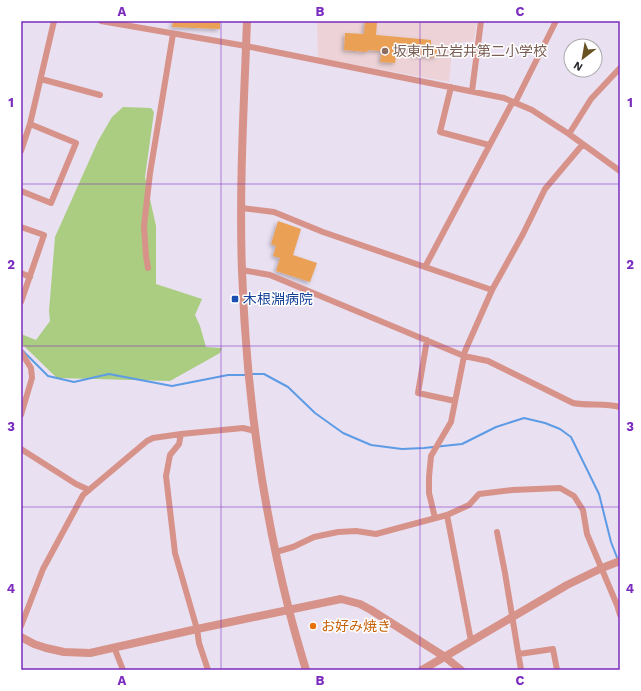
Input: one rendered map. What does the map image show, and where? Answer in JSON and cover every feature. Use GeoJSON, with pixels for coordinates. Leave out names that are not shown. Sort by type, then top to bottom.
{"type":"FeatureCollection","features":[{"type":"Feature","properties":{"kind":"street"},"geometry":{"type":"LineString","coordinates":[[21,150],[30,124],[54,21]]}},
{"type":"Feature","properties":{"kind":"street"},"geometry":{"type":"LineString","coordinates":[[101,21],[124,23],[173,34],[246,46],[504,98],[532,110],[569,134],[620,171]]}},
{"type":"Feature","properties":{"kind":"street"},"geometry":{"type":"LineString","coordinates":[[247,21],[241,208],[245,324],[255,431],[269,517],[289,609],[306,670]]}},
{"type":"Feature","properties":{"kind":"street"},"geometry":{"type":"LineString","coordinates":[[472,91],[481,21]]}},
{"type":"Feature","properties":{"kind":"street"},"geometry":{"type":"LineString","coordinates":[[425,267],[489,145],[514,103],[556,21]]}},
{"type":"Feature","properties":{"kind":"street"},"geometry":{"type":"LineString","coordinates":[[148,268],[144,226],[150,173],[173,34]]}},
{"type":"Feature","properties":{"kind":"street"},"geometry":{"type":"LineString","coordinates":[[569,134],[591,99],[620,68]]}},
{"type":"Feature","properties":{"kind":"street"},"geometry":{"type":"LineString","coordinates":[[41,79],[100,95]]}},
{"type":"Feature","properties":{"kind":"street"},"geometry":{"type":"LineString","coordinates":[[451,87],[440,132],[489,145]]}},
{"type":"Feature","properties":{"kind":"street"},"geometry":{"type":"LineString","coordinates":[[21,191],[51,203],[76,143],[30,124]]}},
{"type":"Feature","properties":{"kind":"street"},"geometry":{"type":"LineString","coordinates":[[435,518],[429,493],[430,456],[451,422],[464,356],[492,290],[523,234],[545,189],[583,144]]}},
{"type":"Feature","properties":{"kind":"street"},"geometry":{"type":"LineString","coordinates":[[241,208],[274,212],[323,232],[492,290]]}},
{"type":"Feature","properties":{"kind":"street"},"geometry":{"type":"LineString","coordinates":[[21,227],[44,235],[21,302]]}},
{"type":"Feature","properties":{"kind":"street"},"geometry":{"type":"LineString","coordinates":[[242,270],[270,275],[464,356],[488,361],[573,403],[583,405],[612,405],[620,407]]}},
{"type":"Feature","properties":{"kind":"street"},"geometry":{"type":"LineString","coordinates":[[21,273],[30,276]]}},
{"type":"Feature","properties":{"kind":"street"},"geometry":{"type":"LineString","coordinates":[[427,340],[418,392],[455,401]]}},
{"type":"Feature","properties":{"kind":"street"},"geometry":{"type":"LineString","coordinates":[[21,352],[31,368],[32,378],[21,415]]}},
{"type":"Feature","properties":{"kind":"street"},"geometry":{"type":"LineString","coordinates":[[21,626],[43,569],[83,495],[147,441],[153,438],[181,434],[243,428],[255,431]]}},
{"type":"Feature","properties":{"kind":"street"},"geometry":{"type":"LineString","coordinates":[[181,434],[179,444],[170,455],[166,476],[175,553],[197,628],[199,643],[208,670]]}},
{"type":"Feature","properties":{"kind":"street"},"geometry":{"type":"LineString","coordinates":[[21,449],[76,484],[89,490]]}},
{"type":"Feature","properties":{"kind":"street"},"geometry":{"type":"LineString","coordinates":[[276,552],[293,547],[314,537],[338,532],[356,531],[376,534],[447,515],[469,505],[479,494],[513,490],[560,488],[574,496],[583,510],[587,534],[620,615]]}},
{"type":"Feature","properties":{"kind":"street"},"geometry":{"type":"LineString","coordinates":[[447,515],[471,641]]}},
{"type":"Feature","properties":{"kind":"street"},"geometry":{"type":"LineString","coordinates":[[497,532],[521,670]]}},
{"type":"Feature","properties":{"kind":"street"},"geometry":{"type":"LineString","coordinates":[[422,670],[567,585],[620,561]]}},
{"type":"Feature","properties":{"kind":"street"},"geometry":{"type":"LineString","coordinates":[[21,636],[34,644],[46,648],[64,652],[90,653],[197,628],[341,599],[360,604],[371,610],[445,657],[461,670]]}},
{"type":"Feature","properties":{"kind":"street"},"geometry":{"type":"LineString","coordinates":[[114,648],[123,670]]}},
{"type":"Feature","properties":{"kind":"street"},"geometry":{"type":"LineString","coordinates":[[519,654],[553,649],[557,670]]}},
{"type":"Feature","properties":{"kind":"shaded area","name":"坂東市立岩井第二小学校"},"geometry":{"type":"Polygon","coordinates":[[[317,21],[477,21],[474,41],[453,43],[449,82],[318,58],[317,21]]]}},
{"type":"Feature","properties":{"kind":"green space"},"geometry":{"type":"Polygon","coordinates":[[[123,107],[151,108],[154,112],[145,177],[156,226],[156,284],[202,299],[195,315],[206,347],[222,348],[220,353],[170,381],[57,378],[25,347],[21,345],[21,334],[36,340],[50,321],[49,311],[55,237],[98,141],[112,117],[123,107]]]}},
{"type":"Feature","properties":{"kind":"building"},"geometry":{"type":"Polygon","coordinates":[[[173,21],[220,21],[220,29],[172,27],[173,21]]]}},
{"type":"Feature","properties":{"kind":"building"},"geometry":{"type":"Polygon","coordinates":[[[365,21],[377,21],[376,35],[431,40],[431,48],[437,48],[436,57],[412,55],[413,49],[397,47],[395,63],[380,62],[382,51],[368,50],[367,52],[344,50],[345,33],[364,34],[365,21]]]}},
{"type":"Feature","properties":{"kind":"building"},"geometry":{"type":"Polygon","coordinates":[[[278,221],[301,229],[293,255],[317,263],[310,282],[276,271],[280,258],[273,256],[276,246],[271,244],[278,221]]]}},
{"type":"Feature","properties":{"kind":"waterway"},"geometry":{"type":"LineString","coordinates":[[21,349],[48,376],[74,382],[109,374],[172,386],[228,375],[246,375]]}},
{"type":"Feature","properties":{"kind":"waterway"},"geometry":{"type":"LineString","coordinates":[[251,374],[264,374],[288,387],[315,413],[343,433],[371,445],[402,449],[462,444],[496,427],[524,418],[545,423],[560,429],[571,437],[599,494],[611,542],[618,560]]}},
{"type":"Feature","properties":{"kind":"place","name":"坂東市立岩井第二小学校"},"geometry":{"type":"Point","coordinates":[385,51]}},
{"type":"Feature","properties":{"kind":"place","name":"木根淵病院"},"geometry":{"type":"Point","coordinates":[235,299]}},
{"type":"Feature","properties":{"kind":"place","name":"お好み焼き"},"geometry":{"type":"Point","coordinates":[313,626]}}]}
